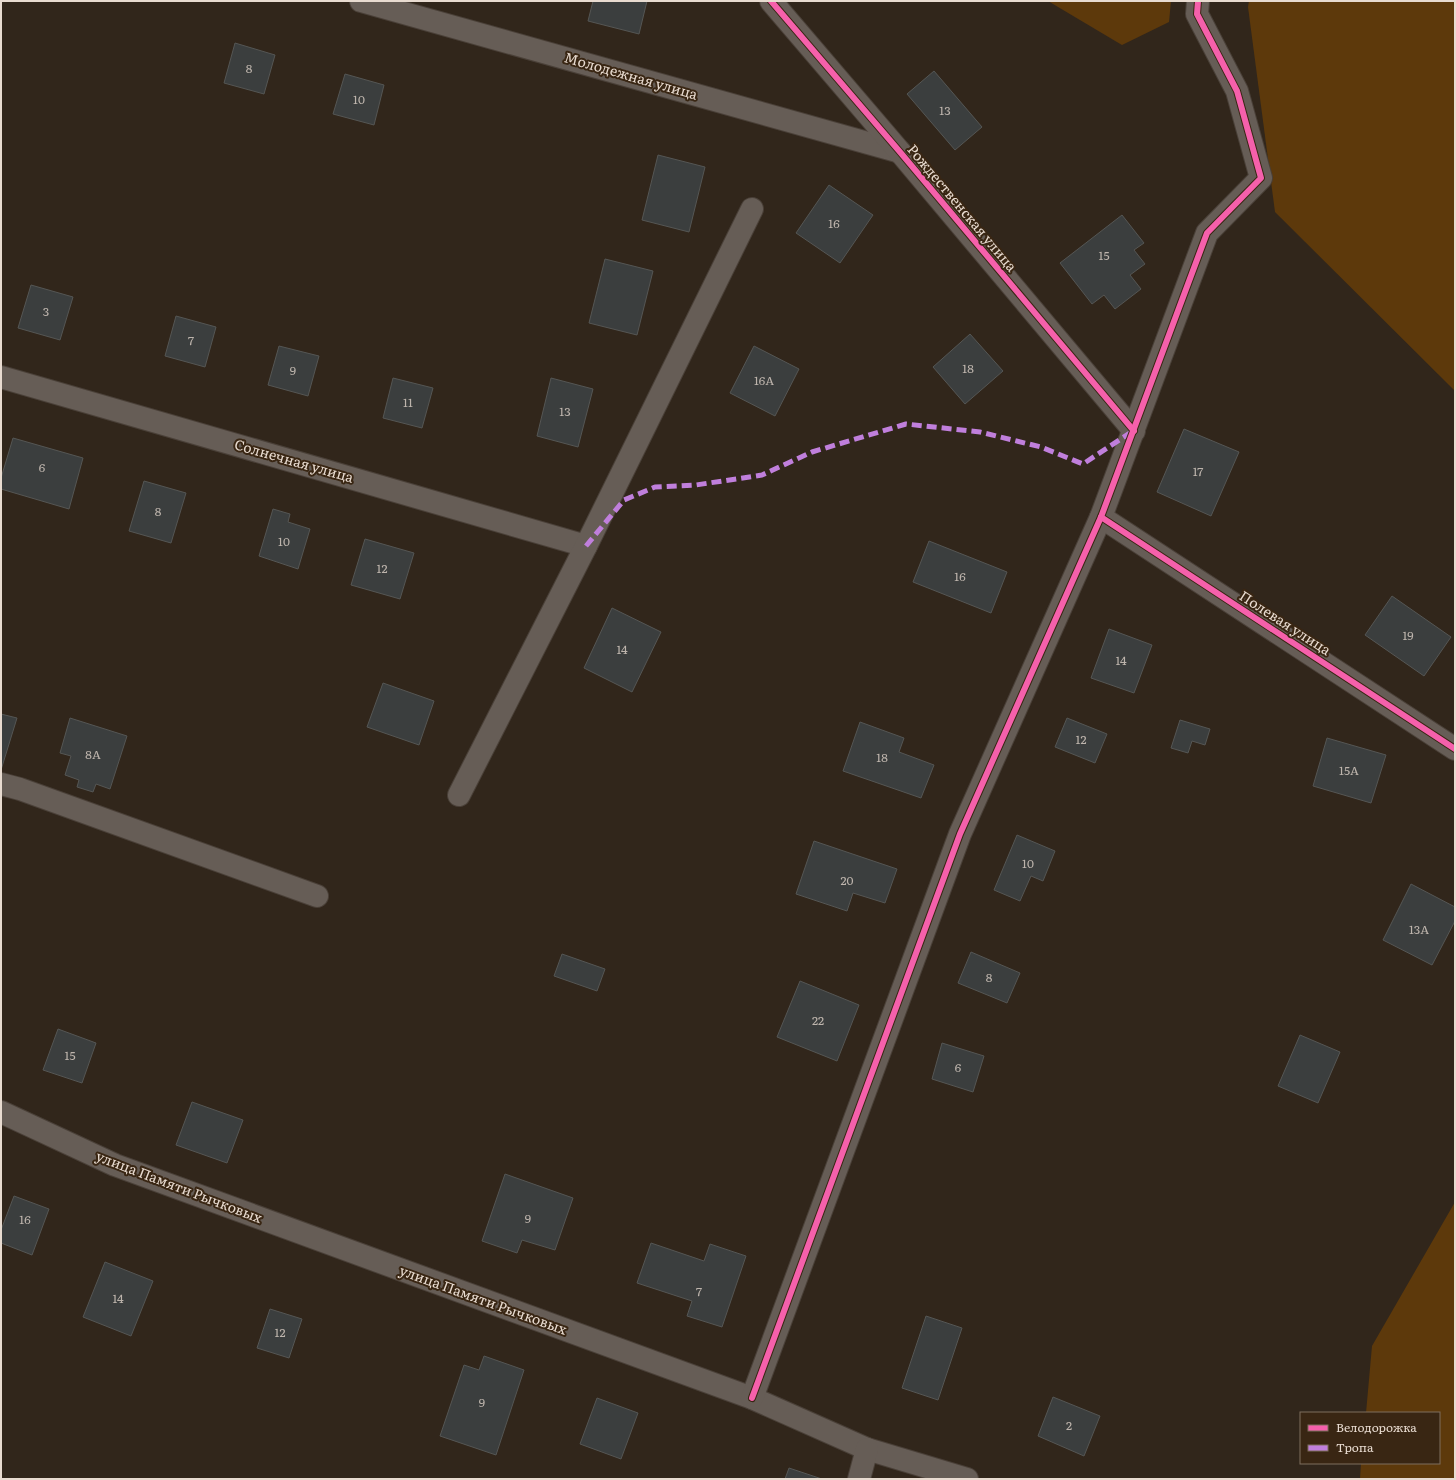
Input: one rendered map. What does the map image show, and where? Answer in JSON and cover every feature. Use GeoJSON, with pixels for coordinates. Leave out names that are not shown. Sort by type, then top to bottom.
{"type":"FeatureCollection","features":[{"type":"Feature","properties":{"kind":"street","name":"Молодежная улица"},"geometry":{"type":"LineString","coordinates":[[361,1],[900,152]]}},
{"type":"Feature","properties":{"kind":"street","name":"Рождественская улица"},"geometry":{"type":"LineString","coordinates":[[771,1],[1134,431]]}},
{"type":"Feature","properties":{"kind":"street"},"geometry":{"type":"LineString","coordinates":[[752,1398],[960,834],[1101,517],[1207,232],[1261,178],[1237,91],[1197,14],[1198,1]]}},
{"type":"Feature","properties":{"kind":"street"},"geometry":{"type":"LineString","coordinates":[[459,796],[586,546],[752,210]]}},
{"type":"Feature","properties":{"kind":"street","name":"Солнечная улица"},"geometry":{"type":"LineString","coordinates":[[1,376],[586,546]]}},
{"type":"Feature","properties":{"kind":"street","name":"Полевая улица"},"geometry":{"type":"LineString","coordinates":[[1101,517],[1455,750]]}},
{"type":"Feature","properties":{"kind":"street"},"geometry":{"type":"LineString","coordinates":[[1,784],[20,789],[317,896]]}},
{"type":"Feature","properties":{"kind":"street","name":"улица Памяти Рычковых"},"geometry":{"type":"LineString","coordinates":[[1,1112],[115,1165],[752,1398],[867,1449],[967,1479]]}},
{"type":"Feature","properties":{"kind":"street"},"geometry":{"type":"LineString","coordinates":[[859,1479],[867,1449]]}},
{"type":"Feature","properties":{"kind":"shaded area"},"geometry":{"type":"Polygon","coordinates":[[[1048,1],[1171,1],[1169,22],[1122,45],[1048,1]]]}},
{"type":"Feature","properties":{"kind":"shaded area"},"geometry":{"type":"Polygon","coordinates":[[[1249,1],[1455,1],[1455,391],[1275,212],[1248,7],[1249,1]]]}},
{"type":"Feature","properties":{"kind":"shaded area"},"geometry":{"type":"Polygon","coordinates":[[[1455,1202],[1455,1479],[1360,1479],[1361,1464],[1440,1464],[1440,1412],[1366,1412],[1372,1346],[1455,1202]]]}},
{"type":"Feature","properties":{"kind":"building"},"geometry":{"type":"Polygon","coordinates":[[[593,1],[647,1],[639,34],[588,21],[593,1]]]}},
{"type":"Feature","properties":{"kind":"building"},"geometry":{"type":"Polygon","coordinates":[[[235,43],[275,55],[264,94],[224,83],[235,43]]]}},
{"type":"Feature","properties":{"kind":"building"},"geometry":{"type":"Polygon","coordinates":[[[934,71],[982,127],[955,150],[907,94],[934,71]]]}},
{"type":"Feature","properties":{"kind":"building"},"geometry":{"type":"Polygon","coordinates":[[[345,74],[384,85],[374,125],[333,114],[345,74]]]}},
{"type":"Feature","properties":{"kind":"building"},"geometry":{"type":"Polygon","coordinates":[[[658,155],[705,167],[689,232],[642,220],[658,155]]]}},
{"type":"Feature","properties":{"kind":"building"},"geometry":{"type":"Polygon","coordinates":[[[829,185],[873,215],[840,263],[796,233],[829,185]]]}},
{"type":"Feature","properties":{"kind":"building"},"geometry":{"type":"Polygon","coordinates":[[[1122,215],[1144,243],[1134,250],[1145,264],[1130,275],[1141,289],[1115,309],[1104,295],[1092,304],[1060,263],[1122,215]]]}},
{"type":"Feature","properties":{"kind":"building"},"geometry":{"type":"Polygon","coordinates":[[[605,259],[653,271],[637,335],[589,323],[605,259]]]}},
{"type":"Feature","properties":{"kind":"building"},"geometry":{"type":"Polygon","coordinates":[[[31,285],[73,297],[60,340],[18,328],[31,285]]]}},
{"type":"Feature","properties":{"kind":"building"},"geometry":{"type":"Polygon","coordinates":[[[176,316],[216,327],[205,367],[165,356],[176,316]]]}},
{"type":"Feature","properties":{"kind":"building"},"geometry":{"type":"Polygon","coordinates":[[[970,334],[1003,371],[965,404],[933,367],[970,334]]]}},
{"type":"Feature","properties":{"kind":"building"},"geometry":{"type":"Polygon","coordinates":[[[279,346],[319,356],[308,396],[268,385],[279,346]]]}},
{"type":"Feature","properties":{"kind":"building"},"geometry":{"type":"Polygon","coordinates":[[[754,346],[799,369],[775,416],[730,393],[754,346]]]}},
{"type":"Feature","properties":{"kind":"building"},"geometry":{"type":"Polygon","coordinates":[[[393,378],[433,388],[422,428],[383,418],[393,378]]]}},
{"type":"Feature","properties":{"kind":"building"},"geometry":{"type":"Polygon","coordinates":[[[551,378],[593,389],[578,447],[537,436],[551,378]]]}},
{"type":"Feature","properties":{"kind":"building"},"geometry":{"type":"Polygon","coordinates":[[[1184,429],[1239,452],[1211,516],[1157,492],[1184,429]]]}},
{"type":"Feature","properties":{"kind":"building"},"geometry":{"type":"Polygon","coordinates":[[[13,438],[83,458],[69,509],[1,489],[1,478],[13,438]]]}},
{"type":"Feature","properties":{"kind":"building"},"geometry":{"type":"Polygon","coordinates":[[[144,481],[186,493],[171,543],[129,531],[144,481]]]}},
{"type":"Feature","properties":{"kind":"building"},"geometry":{"type":"Polygon","coordinates":[[[273,509],[290,514],[288,522],[310,529],[298,569],[259,556],[273,509]]]}},
{"type":"Feature","properties":{"kind":"building"},"geometry":{"type":"Polygon","coordinates":[[[365,539],[414,553],[400,599],[351,585],[365,539]]]}},
{"type":"Feature","properties":{"kind":"building"},"geometry":{"type":"Polygon","coordinates":[[[929,541],[1007,572],[991,613],[913,582],[929,541]]]}},
{"type":"Feature","properties":{"kind":"building"},"geometry":{"type":"Polygon","coordinates":[[[1392,596],[1451,637],[1424,676],[1365,635],[1392,596]]]}},
{"type":"Feature","properties":{"kind":"building"},"geometry":{"type":"Polygon","coordinates":[[[612,608],[661,632],[632,692],[584,668],[612,608]]]}},
{"type":"Feature","properties":{"kind":"building"},"geometry":{"type":"Polygon","coordinates":[[[1109,629],[1152,645],[1134,693],[1091,678],[1109,629]]]}},
{"type":"Feature","properties":{"kind":"building"},"geometry":{"type":"Polygon","coordinates":[[[383,683],[434,701],[419,745],[367,727],[383,683]]]}},
{"type":"Feature","properties":{"kind":"building"},"geometry":{"type":"Polygon","coordinates":[[[1,714],[17,718],[1,770],[1,714]]]}},
{"type":"Feature","properties":{"kind":"building"},"geometry":{"type":"Polygon","coordinates":[[[70,718],[127,736],[110,789],[96,784],[93,792],[77,787],[79,780],[65,775],[71,756],[60,753],[70,718]]]}},
{"type":"Feature","properties":{"kind":"building"},"geometry":{"type":"Polygon","coordinates":[[[1067,718],[1107,734],[1095,763],[1055,747],[1067,718]]]}},
{"type":"Feature","properties":{"kind":"building"},"geometry":{"type":"Polygon","coordinates":[[[1180,720],[1210,729],[1205,745],[1192,741],[1188,753],[1171,748],[1180,720]]]}},
{"type":"Feature","properties":{"kind":"building"},"geometry":{"type":"Polygon","coordinates":[[[860,722],[904,738],[899,752],[934,765],[921,798],[843,771],[860,722]]]}},
{"type":"Feature","properties":{"kind":"building"},"geometry":{"type":"Polygon","coordinates":[[[1327,738],[1386,755],[1371,803],[1313,786],[1327,738]]]}},
{"type":"Feature","properties":{"kind":"building"},"geometry":{"type":"Polygon","coordinates":[[[1017,835],[1055,851],[1043,881],[1031,876],[1020,901],[994,890],[1017,835]]]}},
{"type":"Feature","properties":{"kind":"building"},"geometry":{"type":"Polygon","coordinates":[[[814,841],[897,869],[885,903],[853,893],[847,911],[796,894],[814,841]]]}},
{"type":"Feature","properties":{"kind":"building"},"geometry":{"type":"Polygon","coordinates":[[[1411,884],[1455,907],[1455,921],[1432,965],[1383,940],[1411,884]]]}},
{"type":"Feature","properties":{"kind":"building"},"geometry":{"type":"Polygon","coordinates":[[[971,952],[1020,973],[1007,1003],[958,983],[971,952]]]}},
{"type":"Feature","properties":{"kind":"building"},"geometry":{"type":"Polygon","coordinates":[[[562,954],[605,969],[597,991],[554,976],[562,954]]]}},
{"type":"Feature","properties":{"kind":"building"},"geometry":{"type":"Polygon","coordinates":[[[800,981],[859,1005],[837,1061],[777,1037],[800,981]]]}},
{"type":"Feature","properties":{"kind":"building"},"geometry":{"type":"Polygon","coordinates":[[[58,1029],[96,1043],[82,1083],[43,1070],[58,1029]]]}},
{"type":"Feature","properties":{"kind":"building"},"geometry":{"type":"Polygon","coordinates":[[[1300,1035],[1340,1052],[1318,1103],[1278,1086],[1300,1035]]]}},
{"type":"Feature","properties":{"kind":"building"},"geometry":{"type":"Polygon","coordinates":[[[942,1043],[984,1056],[973,1092],[932,1079],[942,1043]]]}},
{"type":"Feature","properties":{"kind":"building"},"geometry":{"type":"Polygon","coordinates":[[[192,1102],[243,1120],[227,1163],[176,1145],[192,1102]]]}},
{"type":"Feature","properties":{"kind":"building"},"geometry":{"type":"Polygon","coordinates":[[[505,1174],[573,1198],[555,1250],[522,1240],[517,1253],[482,1241],[505,1174]]]}},
{"type":"Feature","properties":{"kind":"building"},"geometry":{"type":"Polygon","coordinates":[[[14,1196],[49,1209],[32,1255],[1,1243],[1,1230],[14,1196]]]}},
{"type":"Feature","properties":{"kind":"building"},"geometry":{"type":"Polygon","coordinates":[[[651,1243],[704,1261],[710,1244],[746,1256],[722,1327],[687,1316],[692,1301],[637,1283],[651,1243]]]}},
{"type":"Feature","properties":{"kind":"building"},"geometry":{"type":"Polygon","coordinates":[[[105,1262],[153,1281],[131,1336],[83,1317],[105,1262]]]}},
{"type":"Feature","properties":{"kind":"building"},"geometry":{"type":"Polygon","coordinates":[[[270,1309],[302,1319],[289,1358],[257,1348],[270,1309]]]}},
{"type":"Feature","properties":{"kind":"building"},"geometry":{"type":"Polygon","coordinates":[[[926,1316],[962,1328],[938,1400],[902,1388],[926,1316]]]}},
{"type":"Feature","properties":{"kind":"building"},"geometry":{"type":"Polygon","coordinates":[[[484,1356],[524,1370],[496,1455],[440,1436],[464,1365],[479,1370],[484,1356]]]}},
{"type":"Feature","properties":{"kind":"building"},"geometry":{"type":"Polygon","coordinates":[[[1053,1397],[1100,1416],[1084,1456],[1038,1436],[1053,1397]]]}},
{"type":"Feature","properties":{"kind":"building"},"geometry":{"type":"Polygon","coordinates":[[[597,1398],[638,1413],[621,1459],[580,1444],[597,1398]]]}},
{"type":"Feature","properties":{"kind":"building"},"geometry":{"type":"Polygon","coordinates":[[[789,1468],[822,1479],[785,1479],[789,1468]]]}},
{"type":"Feature","properties":{"kind":"marked path"},"geometry":{"type":"LineString","coordinates":[[586,546],[624,500],[655,487],[696,485],[762,475],[812,452],[906,424],[980,432],[1041,447],[1083,464],[1133,431]]}},
{"type":"Feature","properties":{"kind":"cycle path"},"geometry":{"type":"LineString","coordinates":[[771,1],[1134,431]]}},
{"type":"Feature","properties":{"kind":"cycle path"},"geometry":{"type":"LineString","coordinates":[[752,1398],[960,834],[1101,517],[1207,233],[1261,178],[1237,91],[1197,14],[1198,1]]}},
{"type":"Feature","properties":{"kind":"cycle path"},"geometry":{"type":"LineString","coordinates":[[1101,517],[1455,749]]}}]}
